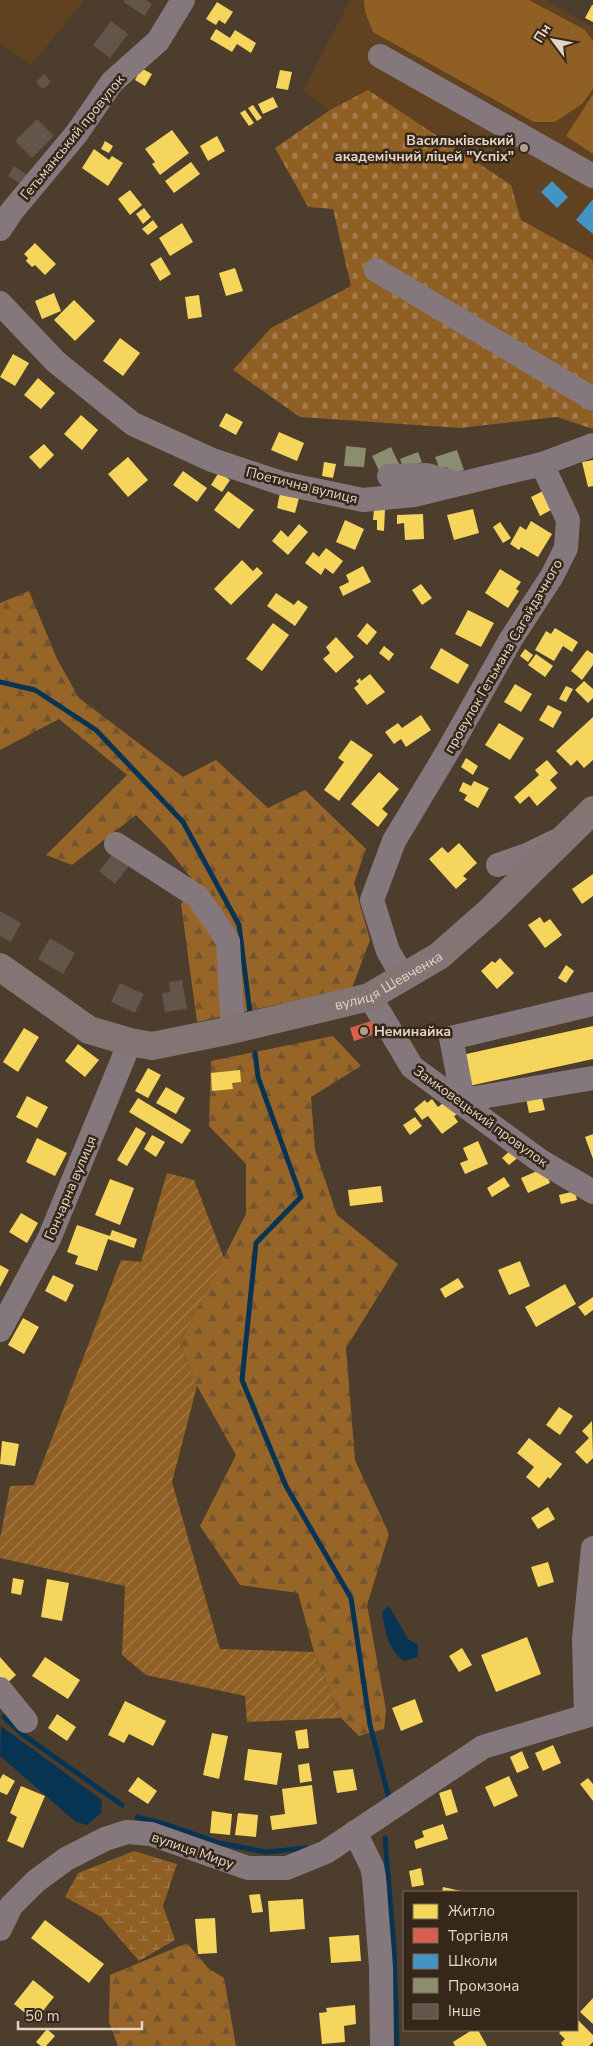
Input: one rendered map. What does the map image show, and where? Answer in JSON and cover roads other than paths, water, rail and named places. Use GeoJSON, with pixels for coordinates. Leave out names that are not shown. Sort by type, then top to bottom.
{"type":"FeatureCollection","features":[{"type":"Feature","properties":{"kind":"main road","name":"вулиця Шевченка"},"geometry":{"type":"LineString","coordinates":[[0,967],[89,1030],[130,1042],[152,1046],[369,998],[439,956],[489,912],[593,810]]}},
{"type":"Feature","properties":{"kind":"street","name":"Гетьманський провулок"},"geometry":{"type":"LineString","coordinates":[[0,230],[12,211],[77,133],[112,82],[158,41],[183,0]]}},
{"type":"Feature","properties":{"kind":"street"},"geometry":{"type":"LineString","coordinates":[[380,56],[593,176]]}},
{"type":"Feature","properties":{"kind":"street"},"geometry":{"type":"LineString","coordinates":[[376,270],[593,399]]}},
{"type":"Feature","properties":{"kind":"street","name":"Поетична вулиця"},"geometry":{"type":"LineString","coordinates":[[0,302],[56,362],[133,424],[212,460],[281,482],[364,500],[414,495],[542,464],[593,445]]}},
{"type":"Feature","properties":{"kind":"street","name":"провулок Гетьмана Сагайдачного"},"geometry":{"type":"LineString","coordinates":[[403,977],[388,951],[372,900],[394,841],[448,751],[511,639],[552,576],[566,548],[568,520],[542,464]]}},
{"type":"Feature","properties":{"kind":"street"},"geometry":{"type":"LineString","coordinates":[[389,476],[427,475],[458,483]]}},
{"type":"Feature","properties":{"kind":"street"},"geometry":{"type":"LineString","coordinates":[[498,865],[527,855],[565,836]]}},
{"type":"Feature","properties":{"kind":"street"},"geometry":{"type":"LineString","coordinates":[[116,844],[198,897],[228,941],[233,1029]]}},
{"type":"Feature","properties":{"kind":"street","name":"Замковецький провулок"},"geometry":{"type":"LineString","coordinates":[[369,998],[382,1015],[412,1067],[539,1160],[593,1192]]}},
{"type":"Feature","properties":{"kind":"street"},"geometry":{"type":"LineString","coordinates":[[593,1004],[452,1038],[463,1103],[593,1078]]}},
{"type":"Feature","properties":{"kind":"street","name":"Гончарна вулиця"},"geometry":{"type":"LineString","coordinates":[[0,1330],[49,1239],[130,1042]]}},
{"type":"Feature","properties":{"kind":"street"},"geometry":{"type":"LineString","coordinates":[[590,1715],[584,1639],[593,1548]]}},
{"type":"Feature","properties":{"kind":"street"},"geometry":{"type":"LineString","coordinates":[[0,1689],[26,1721]]}},
{"type":"Feature","properties":{"kind":"street","name":"вулиця Миру"},"geometry":{"type":"LineString","coordinates":[[0,1929],[11,1906],[36,1881],[66,1859],[105,1839],[127,1832],[151,1834],[217,1859],[248,1868],[288,1868],[326,1852],[483,1747],[590,1715]]}},
{"type":"Feature","properties":{"kind":"street"},"geometry":{"type":"LineString","coordinates":[[355,1832],[372,1867],[381,1967],[382,2046]]}},
{"type":"Feature","properties":{"kind":"street"},"geometry":{"type":"LineString","coordinates":[[326,1852],[351,1858],[372,1867]]}},
{"type":"Feature","properties":{"kind":"water"},"geometry":{"type":"Polygon","coordinates":[[[389,1606],[408,1639],[418,1645],[418,1657],[404,1661],[394,1651],[386,1633],[382,1612],[389,1606]]]}},
{"type":"Feature","properties":{"kind":"water"},"geometry":{"type":"Polygon","coordinates":[[[1,1726],[102,1800],[101,1813],[87,1825],[76,1822],[0,1756],[1,1726]]]}},
{"type":"Feature","properties":{"kind":"waterway"},"geometry":{"type":"LineString","coordinates":[[0,682],[35,690],[96,730],[183,822],[239,925],[250,1013]]}},
{"type":"Feature","properties":{"kind":"waterway"},"geometry":{"type":"LineString","coordinates":[[255,1053],[258,1077],[301,1197],[256,1243],[242,1380],[286,1486],[351,1598],[370,1725],[389,1798],[386,1800]]}},
{"type":"Feature","properties":{"kind":"waterway"},"geometry":{"type":"LineString","coordinates":[[4,1717],[22,1734],[122,1805]]}},
{"type":"Feature","properties":{"kind":"waterway"},"geometry":{"type":"LineString","coordinates":[[137,1817],[168,1825],[219,1843],[266,1852],[307,1848]]}},
{"type":"Feature","properties":{"kind":"waterway"},"geometry":{"type":"LineString","coordinates":[[385,1838],[394,1948],[397,2046]]}},
{"type":"Feature","properties":{"kind":"place","name":"Васильківський академічний ліцей \"Успіх\""},"geometry":{"type":"Point","coordinates":[524,148]}},
{"type":"Feature","properties":{"kind":"place","name":"Неминайка"},"geometry":{"type":"Point","coordinates":[364,1031]}}]}
